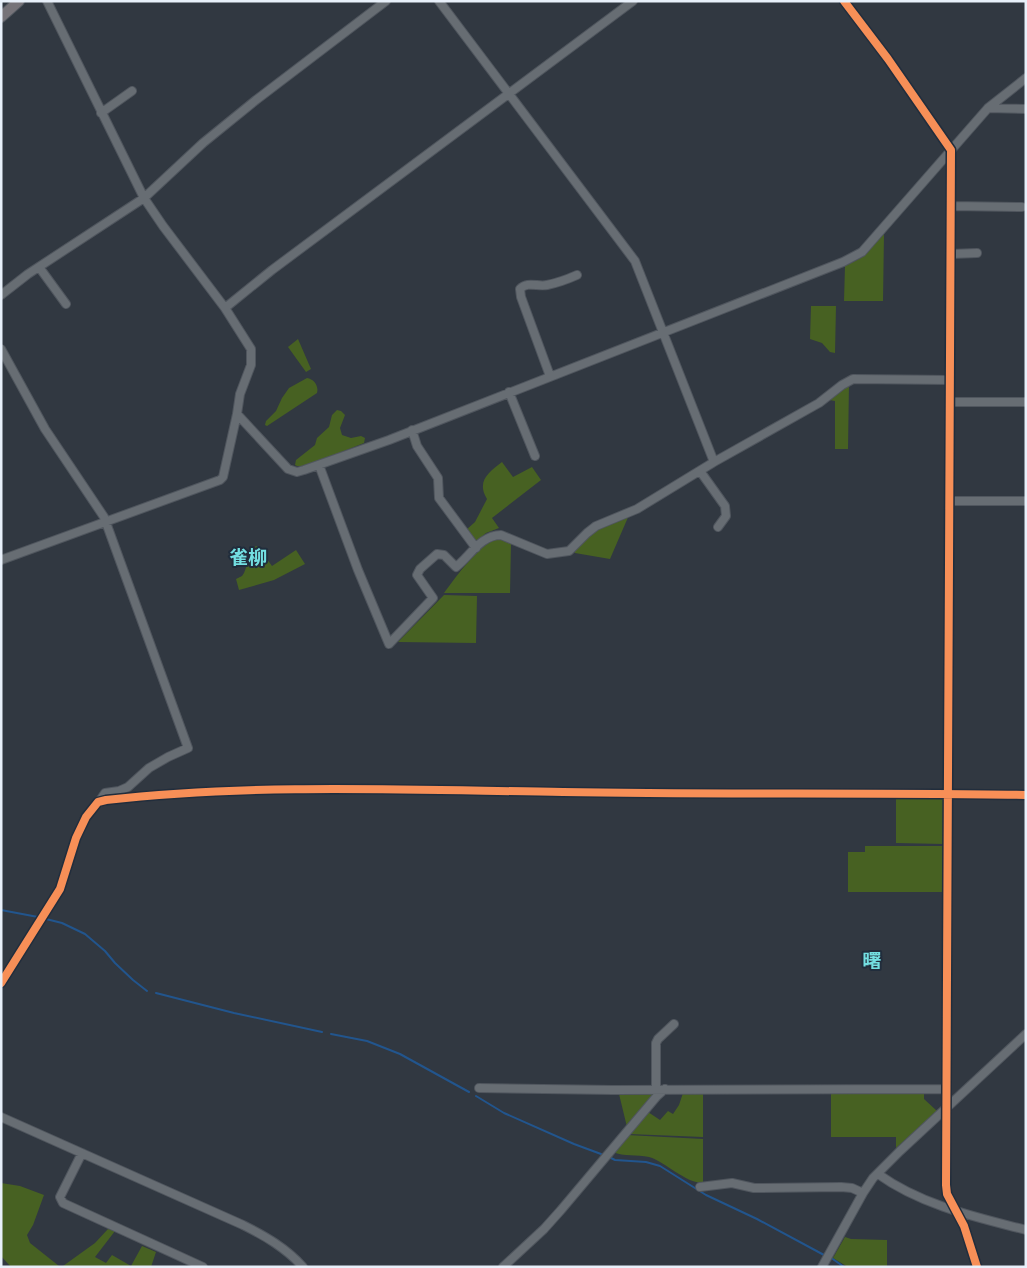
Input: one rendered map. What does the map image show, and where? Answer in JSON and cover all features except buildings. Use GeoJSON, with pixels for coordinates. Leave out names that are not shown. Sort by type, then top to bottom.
{"type":"FeatureCollection","features":[{"type":"Feature","properties":{"kind":"main road"},"geometry":{"type":"LineString","coordinates":[[1,17],[19,1]]}},
{"type":"Feature","properties":{"kind":"street"},"geometry":{"type":"LineString","coordinates":[[1,560],[220,480],[223,477],[230,449],[240,394],[252,365],[251,349],[225,308],[144,198],[47,1]]}},
{"type":"Feature","properties":{"kind":"street"},"geometry":{"type":"LineString","coordinates":[[1,295],[39,267],[144,198],[203,143],[386,1]]}},
{"type":"Feature","properties":{"kind":"street"},"geometry":{"type":"LineString","coordinates":[[439,1],[577,182],[635,262],[714,462]]}},
{"type":"Feature","properties":{"kind":"street"},"geometry":{"type":"LineString","coordinates":[[225,308],[272,270],[633,1]]}},
{"type":"Feature","properties":{"kind":"street"},"geometry":{"type":"LineString","coordinates":[[844,1],[888,59],[951,150],[946,1185],[947,1194],[964,1226],[978,1267]]}},
{"type":"Feature","properties":{"kind":"street"},"geometry":{"type":"LineString","coordinates":[[237,414],[288,469],[297,472],[412,430],[808,277],[862,252],[988,108],[1026,78]]}},
{"type":"Feature","properties":{"kind":"street"},"geometry":{"type":"LineString","coordinates":[[101,113],[132,91]]}},
{"type":"Feature","properties":{"kind":"street"},"geometry":{"type":"LineString","coordinates":[[988,108],[1026,109]]}},
{"type":"Feature","properties":{"kind":"street"},"geometry":{"type":"LineString","coordinates":[[951,206],[1022,207]]}},
{"type":"Feature","properties":{"kind":"street"},"geometry":{"type":"LineString","coordinates":[[951,254],[977,253]]}},
{"type":"Feature","properties":{"kind":"street"},"geometry":{"type":"LineString","coordinates":[[39,267],[66,304]]}},
{"type":"Feature","properties":{"kind":"street"},"geometry":{"type":"LineString","coordinates":[[550,376],[521,297],[520,289],[527,285],[550,285],[577,275]]}},
{"type":"Feature","properties":{"kind":"street"},"geometry":{"type":"LineString","coordinates":[[1,983],[60,889],[76,838],[86,817],[105,793],[119,791],[128,787],[149,768],[188,748],[107,522],[45,428],[2,353]]}},
{"type":"Feature","properties":{"kind":"street"},"geometry":{"type":"LineString","coordinates":[[319,465],[358,570],[389,644],[433,598],[417,575],[420,569],[437,554],[441,554],[456,567],[486,538],[501,535],[547,554],[569,551],[596,526],[637,509],[714,462],[820,404],[842,385],[853,379],[950,380]]}},
{"type":"Feature","properties":{"kind":"street"},"geometry":{"type":"LineString","coordinates":[[509,392],[535,456]]}},
{"type":"Feature","properties":{"kind":"street"},"geometry":{"type":"LineString","coordinates":[[950,402],[1026,402]]}},
{"type":"Feature","properties":{"kind":"street"},"geometry":{"type":"LineString","coordinates":[[412,430],[417,446],[438,478],[439,498],[476,548]]}},
{"type":"Feature","properties":{"kind":"street"},"geometry":{"type":"LineString","coordinates":[[700,471],[725,506],[726,516],[718,527]]}},
{"type":"Feature","properties":{"kind":"street"},"geometry":{"type":"LineString","coordinates":[[949,501],[1026,501]]}},
{"type":"Feature","properties":{"kind":"street"},"geometry":{"type":"LineString","coordinates":[[98,802],[195,792],[332,789],[607,793],[1026,795]]}},
{"type":"Feature","properties":{"kind":"street"},"geometry":{"type":"LineString","coordinates":[[656,1090],[656,1043],[674,1024]]}},
{"type":"Feature","properties":{"kind":"street"},"geometry":{"type":"LineString","coordinates":[[822,1267],[863,1193],[878,1174],[1026,1034]]}},
{"type":"Feature","properties":{"kind":"street"},"geometry":{"type":"LineString","coordinates":[[479,1088],[656,1090],[946,1089]]}},
{"type":"Feature","properties":{"kind":"street"},"geometry":{"type":"LineString","coordinates":[[503,1267],[550,1223],[657,1096],[666,1089]]}},
{"type":"Feature","properties":{"kind":"street"},"geometry":{"type":"LineString","coordinates":[[1,1118],[214,1211],[260,1234],[285,1250],[303,1267]]}},
{"type":"Feature","properties":{"kind":"street"},"geometry":{"type":"LineString","coordinates":[[82,1153],[60,1197],[63,1203],[203,1267]]}},
{"type":"Feature","properties":{"kind":"street"},"geometry":{"type":"LineString","coordinates":[[878,1174],[923,1198],[956,1211],[1026,1230]]}},
{"type":"Feature","properties":{"kind":"street"},"geometry":{"type":"LineString","coordinates":[[700,1187],[732,1183],[754,1188],[841,1187],[852,1188],[863,1193]]}},
{"type":"Feature","properties":{"kind":"green space"},"geometry":{"type":"Polygon","coordinates":[[[884,234],[883,301],[844,301],[845,266],[861,258],[884,234]]]}},
{"type":"Feature","properties":{"kind":"green space"},"geometry":{"type":"Polygon","coordinates":[[[811,306],[836,306],[835,353],[830,352],[822,343],[810,339],[811,306]]]}},
{"type":"Feature","properties":{"kind":"green space"},"geometry":{"type":"Polygon","coordinates":[[[298,339],[311,369],[306,372],[288,347],[298,339]]]}},
{"type":"Feature","properties":{"kind":"green space"},"geometry":{"type":"Polygon","coordinates":[[[307,378],[315,383],[317,393],[267,426],[265,425],[266,421],[276,411],[289,388],[307,378]]]}},
{"type":"Feature","properties":{"kind":"green space"},"geometry":{"type":"Polygon","coordinates":[[[849,383],[848,449],[835,449],[835,401],[829,400],[849,383]]]}},
{"type":"Feature","properties":{"kind":"green space"},"geometry":{"type":"Polygon","coordinates":[[[337,410],[345,415],[340,428],[342,435],[351,438],[361,436],[365,438],[364,443],[306,466],[295,465],[296,460],[315,445],[317,438],[329,427],[332,415],[337,410]]]}},
{"type":"Feature","properties":{"kind":"green space"},"geometry":{"type":"Polygon","coordinates":[[[502,462],[513,477],[532,467],[541,480],[492,518],[499,528],[486,533],[475,543],[466,530],[475,522],[487,499],[484,493],[483,482],[489,473],[502,462]]]}},
{"type":"Feature","properties":{"kind":"green space"},"geometry":{"type":"Polygon","coordinates":[[[629,515],[610,559],[575,553],[574,551],[579,544],[592,534],[606,525],[629,515]]]}},
{"type":"Feature","properties":{"kind":"green space"},"geometry":{"type":"Polygon","coordinates":[[[501,538],[511,542],[510,593],[444,593],[477,553],[493,541],[501,538]]]}},
{"type":"Feature","properties":{"kind":"green space"},"geometry":{"type":"Polygon","coordinates":[[[256,546],[267,550],[264,555],[272,566],[296,550],[305,564],[274,580],[239,590],[236,579],[244,573],[253,548],[256,546]]]}},
{"type":"Feature","properties":{"kind":"green space"},"geometry":{"type":"Polygon","coordinates":[[[444,595],[477,596],[476,643],[398,642],[444,595]]]}},
{"type":"Feature","properties":{"kind":"green space"},"geometry":{"type":"Polygon","coordinates":[[[896,798],[944,798],[944,844],[896,843],[896,798]]]}},
{"type":"Feature","properties":{"kind":"green space"},"geometry":{"type":"Polygon","coordinates":[[[865,846],[944,846],[943,892],[848,892],[848,852],[865,852],[865,846]]]}},
{"type":"Feature","properties":{"kind":"green space"},"geometry":{"type":"Polygon","coordinates":[[[653,1092],[655,1094],[627,1127],[619,1094],[653,1092]]]}},
{"type":"Feature","properties":{"kind":"green space"},"geometry":{"type":"Polygon","coordinates":[[[831,1092],[924,1092],[924,1099],[937,1111],[896,1148],[896,1137],[831,1137],[831,1092]]]}},
{"type":"Feature","properties":{"kind":"green space"},"geometry":{"type":"Polygon","coordinates":[[[683,1093],[703,1093],[703,1137],[629,1134],[648,1112],[660,1120],[668,1111],[673,1114],[679,1105],[683,1093]]]}},
{"type":"Feature","properties":{"kind":"green space"},"geometry":{"type":"Polygon","coordinates":[[[627,1135],[703,1139],[703,1183],[689,1180],[649,1157],[613,1152],[627,1135]]]}},
{"type":"Feature","properties":{"kind":"green space"},"geometry":{"type":"Polygon","coordinates":[[[1,1183],[20,1186],[44,1195],[33,1225],[27,1235],[30,1243],[59,1266],[63,1266],[95,1243],[108,1229],[115,1231],[95,1257],[106,1263],[112,1255],[131,1266],[142,1246],[156,1252],[151,1267],[11,1267],[1,1256],[1,1183]]]}},
{"type":"Feature","properties":{"kind":"green space"},"geometry":{"type":"Polygon","coordinates":[[[845,1237],[851,1239],[887,1240],[887,1267],[848,1267],[833,1258],[845,1237]]]}},
{"type":"Feature","properties":{"kind":"waterway"},"geometry":{"type":"LineString","coordinates":[[1,910],[38,917]]}},
{"type":"Feature","properties":{"kind":"waterway"},"geometry":{"type":"LineString","coordinates":[[46,919],[62,923],[85,934],[147,991]]}},
{"type":"Feature","properties":{"kind":"waterway"},"geometry":{"type":"LineString","coordinates":[[156,993],[234,1013],[322,1032]]}},
{"type":"Feature","properties":{"kind":"waterway"},"geometry":{"type":"LineString","coordinates":[[331,1034],[367,1041],[400,1054],[469,1092]]}},
{"type":"Feature","properties":{"kind":"waterway"},"geometry":{"type":"LineString","coordinates":[[476,1096],[504,1113],[601,1154]]}},
{"type":"Feature","properties":{"kind":"waterway"},"geometry":{"type":"LineString","coordinates":[[611,1158],[615,1160],[646,1162],[660,1166],[706,1195],[757,1219],[824,1255]]}},
{"type":"Feature","properties":{"kind":"waterway"},"geometry":{"type":"LineString","coordinates":[[830,1257],[844,1267]]}},
{"type":"Feature","properties":{"kind":"cycle path"},"geometry":{"type":"LineString","coordinates":[[844,1],[888,59],[951,150],[946,1185],[947,1194],[964,1226],[977,1267]]}},
{"type":"Feature","properties":{"kind":"cycle path"},"geometry":{"type":"LineString","coordinates":[[1,983],[60,889],[76,838],[86,817],[98,802],[106,800],[220,791],[277,789],[1026,795]]}},
{"type":"Feature","properties":{"kind":"district","name":"雀柳"},"geometry":{"type":"Point","coordinates":[248,557]}},
{"type":"Feature","properties":{"kind":"district","name":"曙"},"geometry":{"type":"Point","coordinates":[872,960]}}]}
